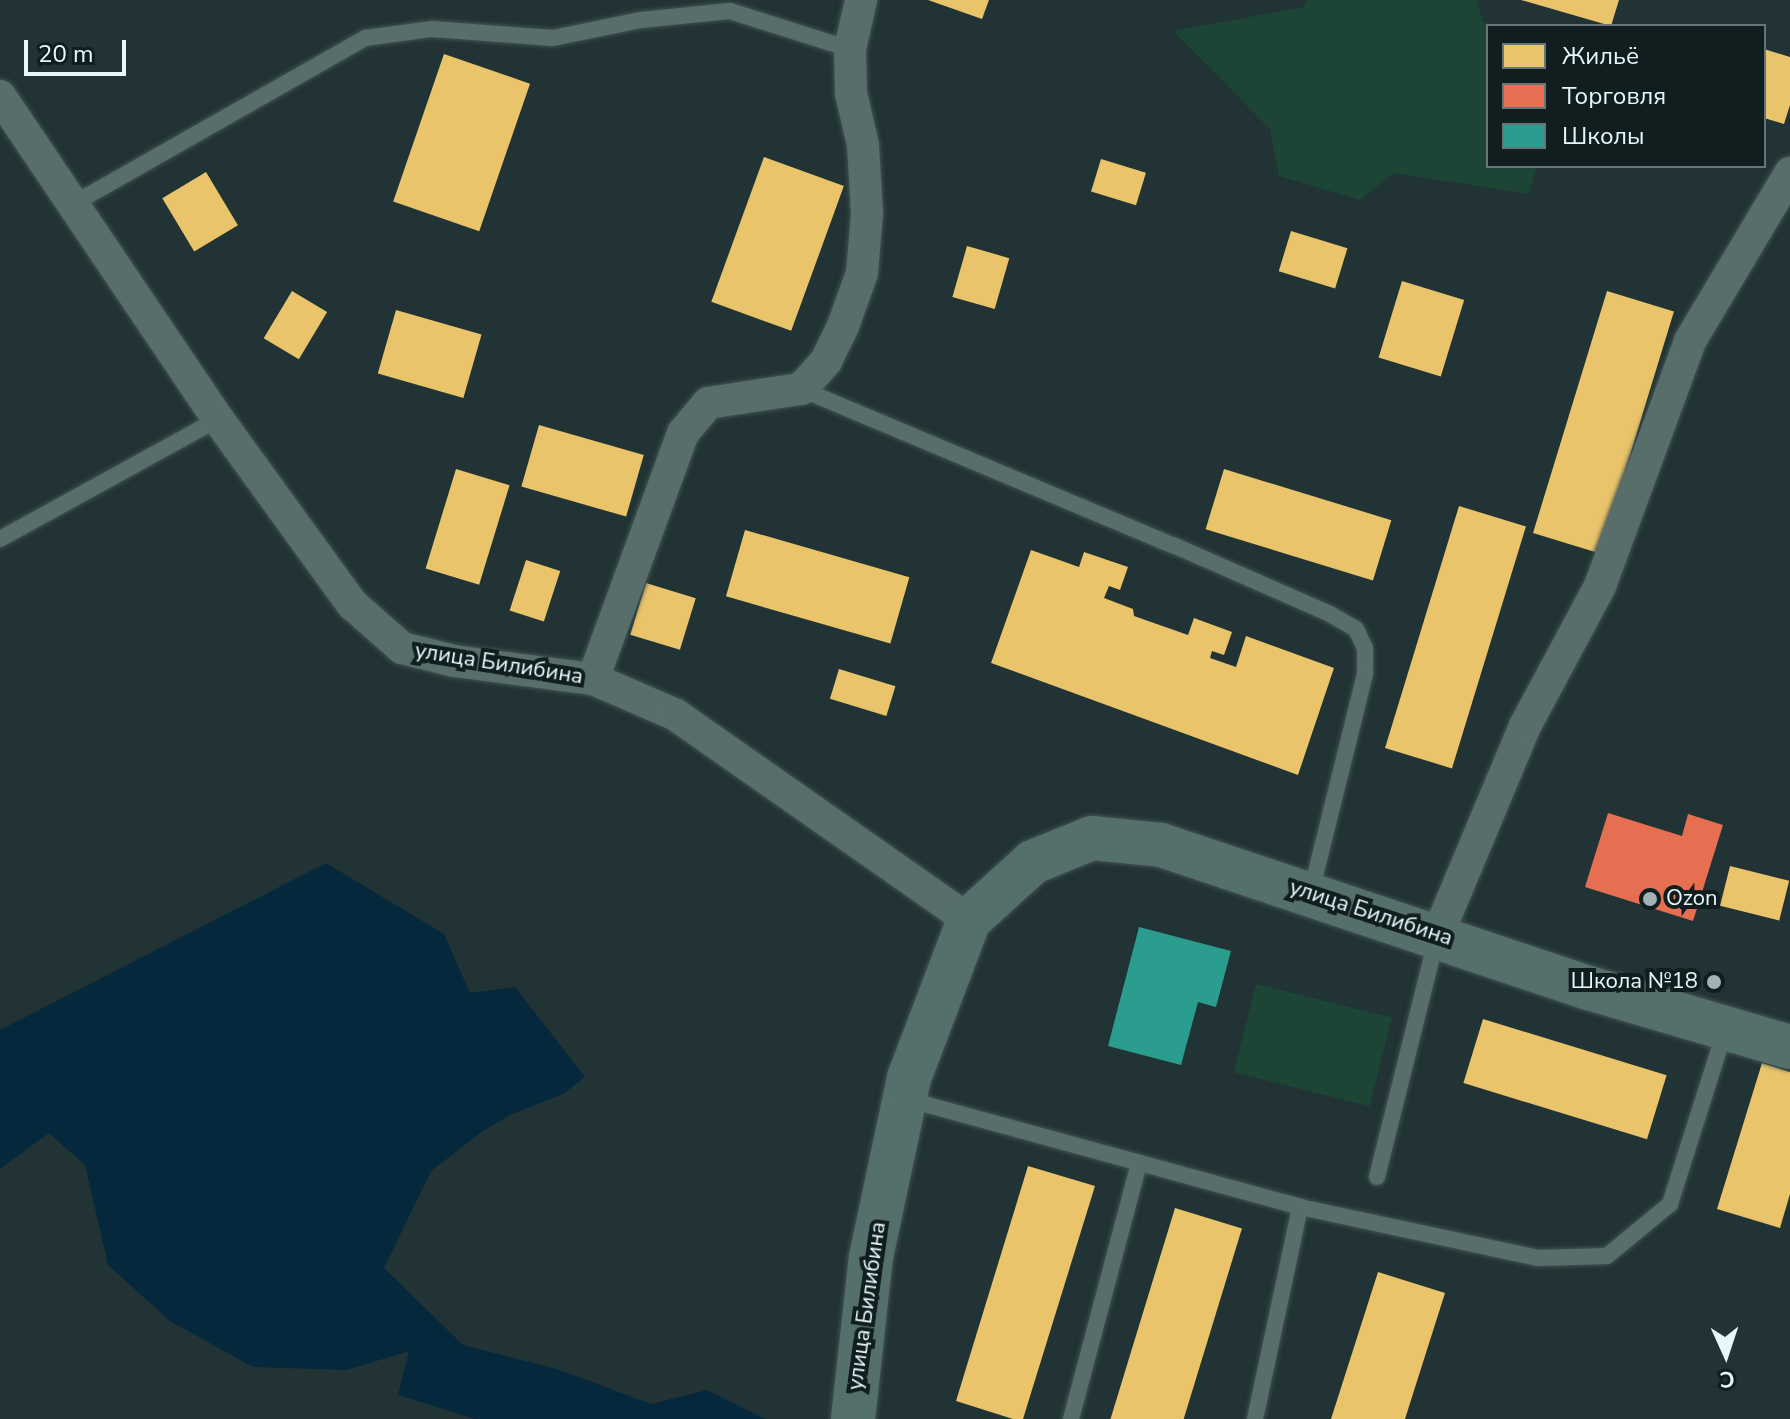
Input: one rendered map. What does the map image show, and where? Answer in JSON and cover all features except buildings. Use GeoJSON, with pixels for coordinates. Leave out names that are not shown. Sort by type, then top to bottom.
{"type":"FeatureCollection","features":[{"type":"Feature","properties":{"kind":"main road","name":"улица Билибина"},"geometry":{"type":"LineString","coordinates":[[853,1419],[871,1257],[905,1099],[969,920],[1033,862],[1092,838],[1161,845],[1438,934],[1589,988],[1790,1047]]}},
{"type":"Feature","properties":{"kind":"street"},"geometry":{"type":"LineString","coordinates":[[593,679],[683,433],[708,403],[801,389],[826,361],[862,273],[867,214],[863,145],[851,93],[850,49],[861,0]]}},
{"type":"Feature","properties":{"kind":"street","name":"улица Билибина"},"geometry":{"type":"LineString","coordinates":[[0,96],[218,419],[352,604],[402,648],[454,661],[593,679],[676,715],[969,920]]}},
{"type":"Feature","properties":{"kind":"street"},"geometry":{"type":"LineString","coordinates":[[1438,934],[1525,726],[1600,586],[1690,341],[1790,173]]}},
{"type":"Feature","properties":{"kind":"lane"},"geometry":{"type":"LineString","coordinates":[[73,204],[365,38],[432,29],[553,38],[641,20],[730,11],[850,49]]}},
{"type":"Feature","properties":{"kind":"lane"},"geometry":{"type":"LineString","coordinates":[[801,389],[1173,545],[1330,614],[1356,629],[1365,648],[1365,674],[1310,894]]}},
{"type":"Feature","properties":{"kind":"lane"},"geometry":{"type":"LineString","coordinates":[[0,539],[218,419]]}},
{"type":"Feature","properties":{"kind":"lane"},"geometry":{"type":"LineString","coordinates":[[1377,1177],[1438,934]]}},
{"type":"Feature","properties":{"kind":"lane"},"geometry":{"type":"LineString","coordinates":[[905,1099],[1300,1207],[1538,1258],[1607,1256],[1670,1204],[1726,1029]]}},
{"type":"Feature","properties":{"kind":"lane"},"geometry":{"type":"LineString","coordinates":[[1071,1419],[1139,1163]]}},
{"type":"Feature","properties":{"kind":"lane"},"geometry":{"type":"LineString","coordinates":[[1255,1419],[1300,1207]]}},
{"type":"Feature","properties":{"kind":"green space"},"geometry":{"type":"Polygon","coordinates":[[[1308,0],[1477,0],[1483,22],[1490,24],[1486,24],[1486,168],[1536,168],[1529,194],[1394,173],[1360,200],[1279,176],[1270,129],[1173,31],[1303,7],[1308,0]]]}},
{"type":"Feature","properties":{"kind":"green space"},"geometry":{"type":"Polygon","coordinates":[[[1256,984],[1392,1018],[1370,1106],[1234,1072],[1256,984]]]}},
{"type":"Feature","properties":{"kind":"water"},"geometry":{"type":"Polygon","coordinates":[[[326,863],[444,934],[470,993],[515,987],[585,1077],[563,1094],[512,1114],[483,1131],[431,1171],[384,1268],[463,1345],[557,1369],[651,1404],[707,1390],[765,1419],[475,1419],[398,1395],[409,1351],[347,1370],[253,1367],[170,1321],[108,1265],[85,1165],[49,1133],[0,1169],[0,1030],[326,863]]]}},
{"type":"Feature","properties":{"kind":"place","name":"Ozon"},"geometry":{"type":"Point","coordinates":[1650,899]}},
{"type":"Feature","properties":{"kind":"place","name":"Школа №18"},"geometry":{"type":"Point","coordinates":[1714,982]}}]}
